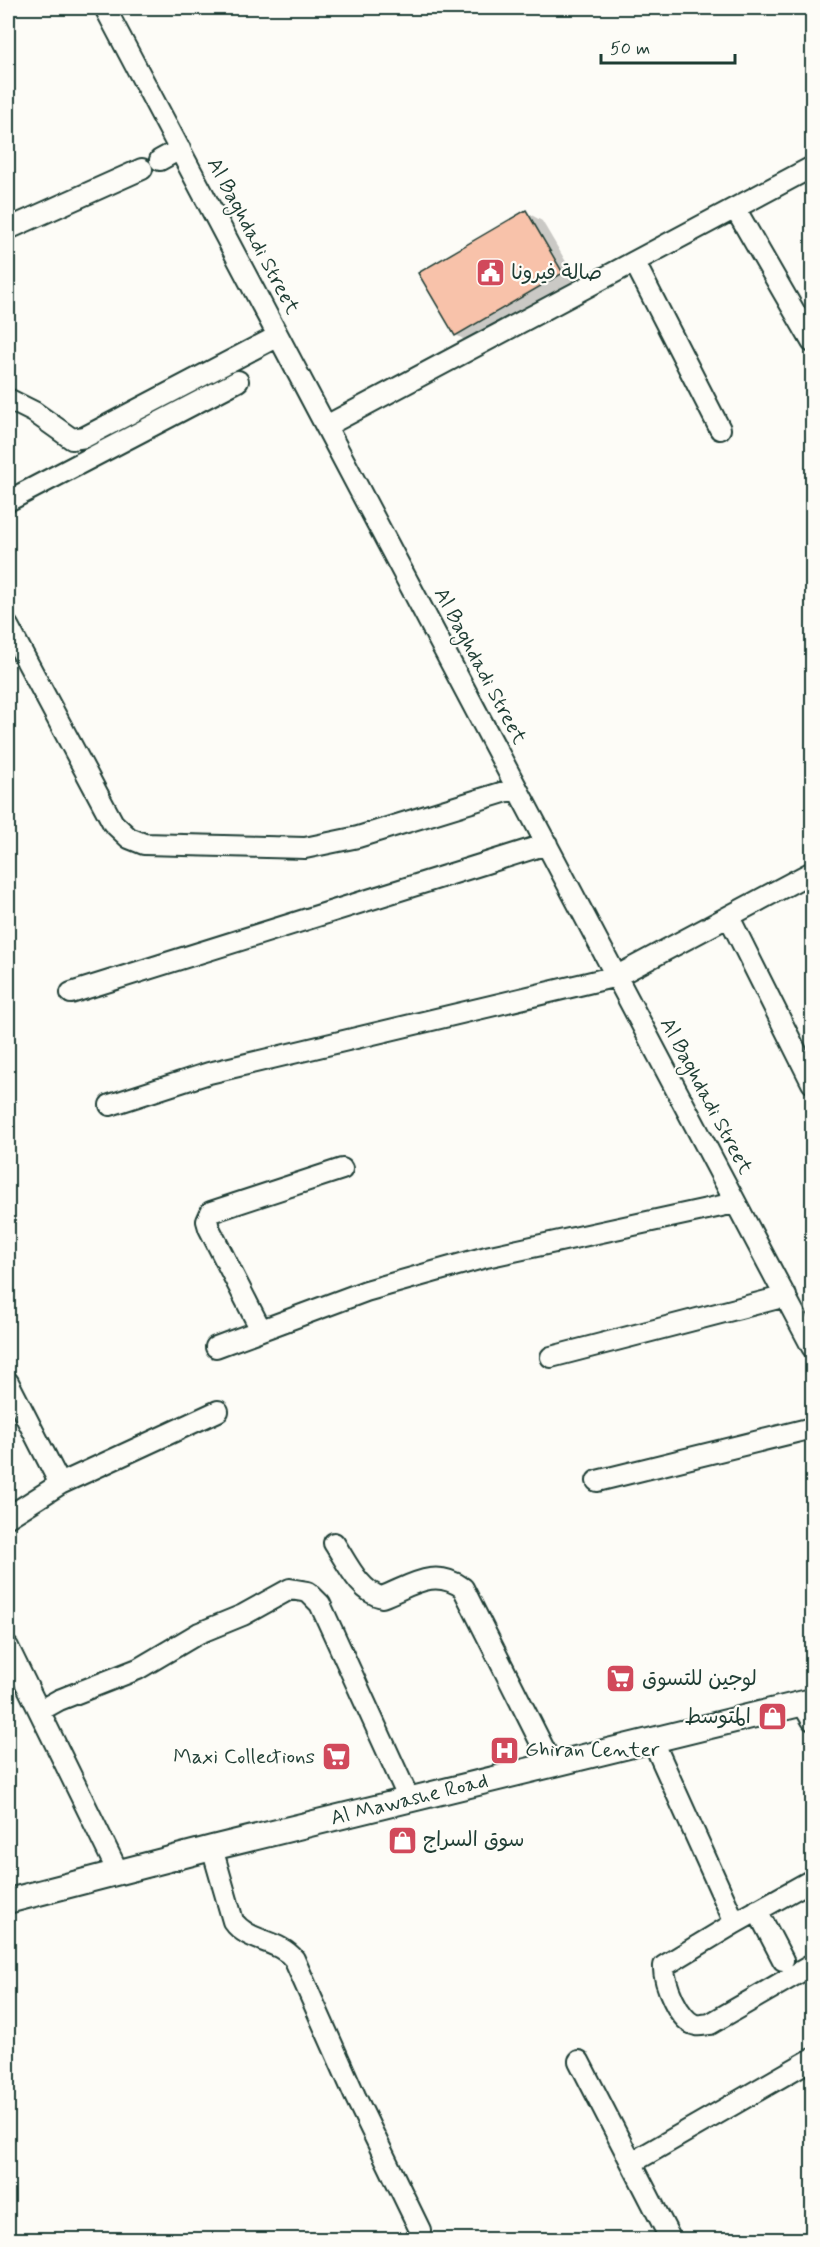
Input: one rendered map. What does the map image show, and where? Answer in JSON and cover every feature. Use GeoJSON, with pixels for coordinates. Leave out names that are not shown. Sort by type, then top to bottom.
{"type":"FeatureCollection","features":[{"type":"Feature","properties":{"kind":"main road","name":"Al Mawashe Road"},"geometry":{"type":"LineString","coordinates":[[8,1901],[552,1764],[809,1708]]}},
{"type":"Feature","properties":{"kind":"street","name":"Al Baghdadi Street"},"geometry":{"type":"LineString","coordinates":[[105,8],[813,1347]]}},
{"type":"Feature","properties":{"kind":"street"},"geometry":{"type":"LineString","coordinates":[[160,160],[180,149]]}},
{"type":"Feature","properties":{"kind":"street"},"geometry":{"type":"LineString","coordinates":[[326,426],[736,210],[813,167]]}},
{"type":"Feature","properties":{"kind":"street"},"geometry":{"type":"LineString","coordinates":[[8,229],[142,169]]}},
{"type":"Feature","properties":{"kind":"street"},"geometry":{"type":"LineString","coordinates":[[736,210],[813,342]]}},
{"type":"Feature","properties":{"kind":"street"},"geometry":{"type":"LineString","coordinates":[[635,263],[720,429]]}},
{"type":"Feature","properties":{"kind":"street"},"geometry":{"type":"LineString","coordinates":[[8,399],[34,412],[72,439],[85,437],[278,336]]}},
{"type":"Feature","properties":{"kind":"street"},"geometry":{"type":"LineString","coordinates":[[8,501],[238,381]]}},
{"type":"Feature","properties":{"kind":"street"},"geometry":{"type":"LineString","coordinates":[[8,626],[113,823],[129,838],[144,844],[184,847],[305,848],[358,837],[518,788]]}},
{"type":"Feature","properties":{"kind":"street"},"geometry":{"type":"LineString","coordinates":[[71,993],[547,844]]}},
{"type":"Feature","properties":{"kind":"street"},"geometry":{"type":"LineString","coordinates":[[110,1105],[209,1073],[617,976],[813,872]]}},
{"type":"Feature","properties":{"kind":"street"},"geometry":{"type":"LineString","coordinates":[[729,917],[813,1083]]}},
{"type":"Feature","properties":{"kind":"street"},"geometry":{"type":"LineString","coordinates":[[260,1328],[209,1228],[207,1221],[211,1212],[342,1169]]}},
{"type":"Feature","properties":{"kind":"street"},"geometry":{"type":"LineString","coordinates":[[216,1347],[260,1328],[366,1291],[486,1257],[735,1203]]}},
{"type":"Feature","properties":{"kind":"street"},"geometry":{"type":"LineString","coordinates":[[551,1357],[786,1296]]}},
{"type":"Feature","properties":{"kind":"street"},"geometry":{"type":"LineString","coordinates":[[8,1382],[60,1484]]}},
{"type":"Feature","properties":{"kind":"street"},"geometry":{"type":"LineString","coordinates":[[8,1517],[60,1484],[218,1411]]}},
{"type":"Feature","properties":{"kind":"street"},"geometry":{"type":"LineString","coordinates":[[597,1481],[813,1428]]}},
{"type":"Feature","properties":{"kind":"street"},"geometry":{"type":"LineString","coordinates":[[334,1543],[365,1588],[374,1596],[382,1598],[433,1577],[450,1579],[462,1588],[552,1764]]}},
{"type":"Feature","properties":{"kind":"street"},"geometry":{"type":"LineString","coordinates":[[41,1710],[58,1700],[138,1669],[199,1633],[243,1615],[290,1590],[308,1592],[320,1604],[409,1799]]}},
{"type":"Feature","properties":{"kind":"street"},"geometry":{"type":"LineString","coordinates":[[8,1647],[41,1710],[118,1872]]}},
{"type":"Feature","properties":{"kind":"street"},"geometry":{"type":"LineString","coordinates":[[653,1741],[735,1923]]}},
{"type":"Feature","properties":{"kind":"street"},"geometry":{"type":"LineString","coordinates":[[212,1848],[233,1921],[245,1935],[286,1949],[294,1959],[355,2096],[420,2230]]}},
{"type":"Feature","properties":{"kind":"street"},"geometry":{"type":"LineString","coordinates":[[813,1880],[757,1910],[664,1966],[663,1979],[685,2020],[696,2025],[710,2024],[813,1965]]}},
{"type":"Feature","properties":{"kind":"street"},"geometry":{"type":"LineString","coordinates":[[757,1910],[783,1960]]}},
{"type":"Feature","properties":{"kind":"street"},"geometry":{"type":"LineString","coordinates":[[633,2162],[813,2059]]}},
{"type":"Feature","properties":{"kind":"street"},"geometry":{"type":"LineString","coordinates":[[579,2061],[633,2162],[671,2240]]}},
{"type":"Feature","properties":{"kind":"building","name":"صالة فيرونا"},"geometry":{"type":"Polygon","coordinates":[[[526,210],[563,273],[455,336],[418,273],[526,210]]]}},
{"type":"Feature","properties":{"kind":"place","name":"صالة فيرونا"},"geometry":{"type":"Point","coordinates":[490,273]}},
{"type":"Feature","properties":{"kind":"place","name":"لوجين للتسوق"},"geometry":{"type":"Point","coordinates":[621,1679]}},
{"type":"Feature","properties":{"kind":"place","name":"المتوسط"},"geometry":{"type":"Point","coordinates":[772,1717]}},
{"type":"Feature","properties":{"kind":"place","name":"Ghiran Center"},"geometry":{"type":"Point","coordinates":[504,1750]}},
{"type":"Feature","properties":{"kind":"place","name":"Maxi Collections"},"geometry":{"type":"Point","coordinates":[336,1757]}},
{"type":"Feature","properties":{"kind":"place","name":"سوق السراج"},"geometry":{"type":"Point","coordinates":[402,1840]}}]}
